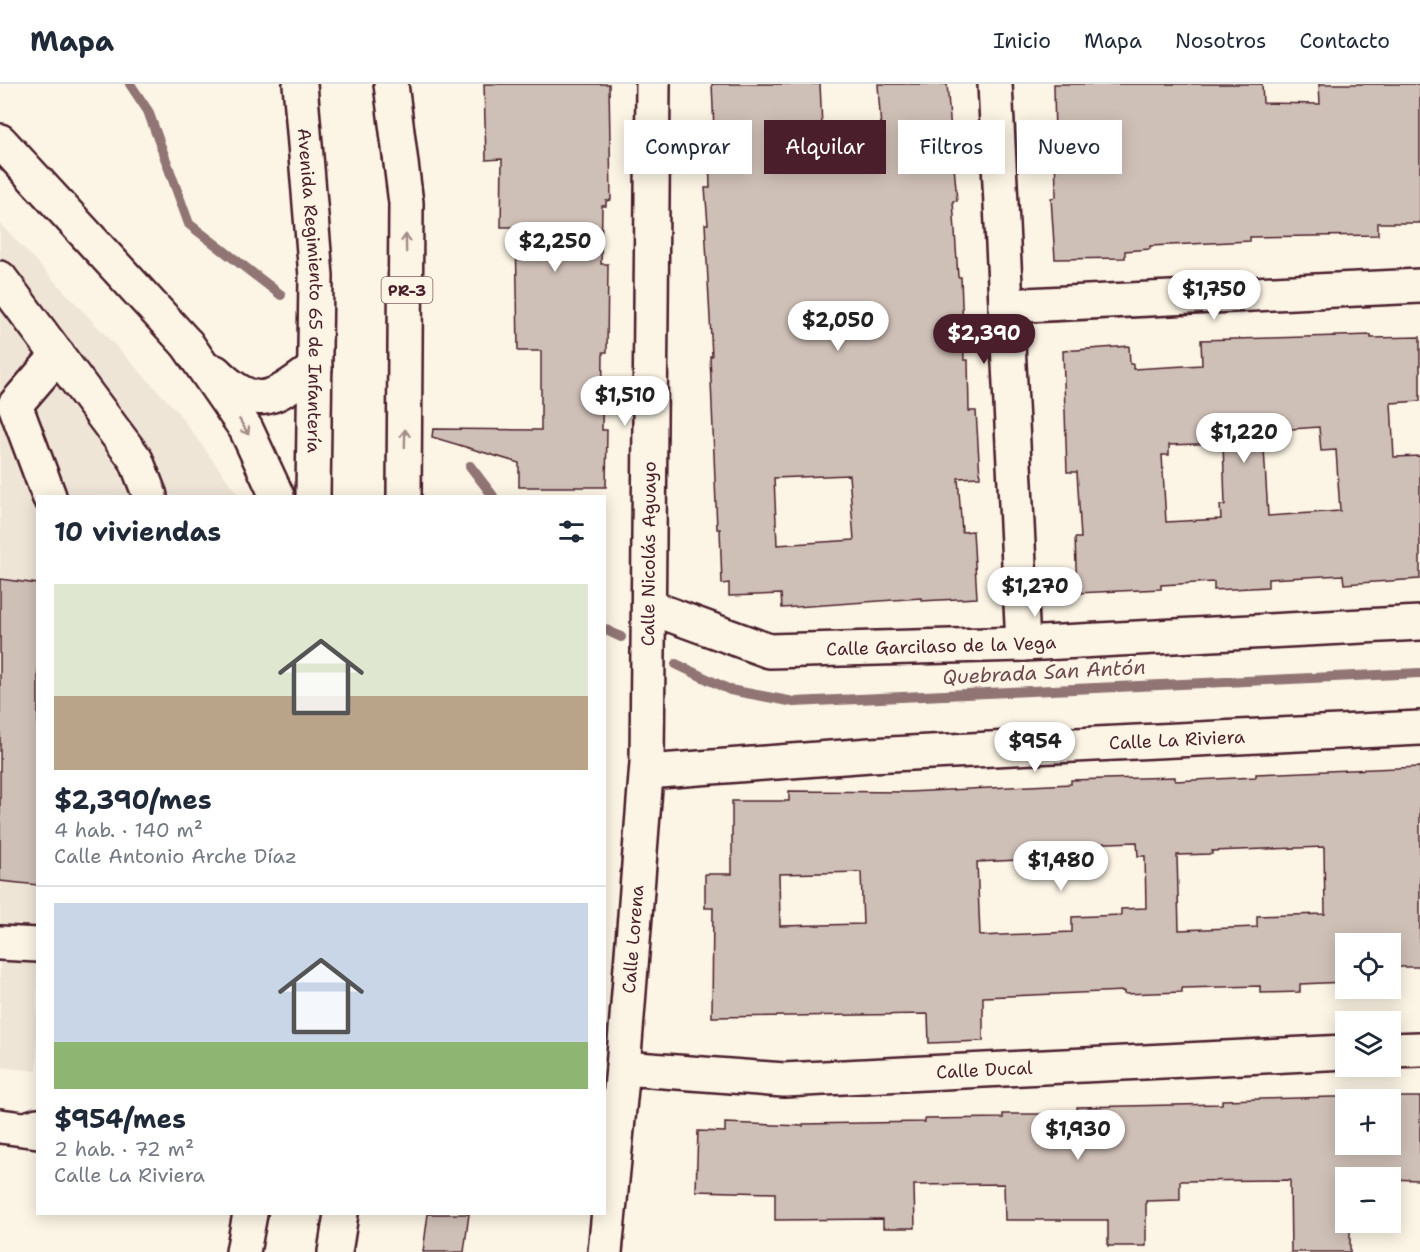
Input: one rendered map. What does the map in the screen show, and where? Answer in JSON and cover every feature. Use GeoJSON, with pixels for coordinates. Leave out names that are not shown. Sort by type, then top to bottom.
{"type":"FeatureCollection","features":[{"type":"Feature","properties":{"kind":"main road","name":"Avenida Regimiento 65 de Infantería"},"geometry":{"type":"LineString","coordinates":[[300,84],[316,276],[313,495]]}},
{"type":"Feature","properties":{"kind":"main road","name":"PR-3"},"geometry":{"type":"LineString","coordinates":[[391,84],[406,203],[404,495]]}},
{"type":"Feature","properties":{"kind":"main road","name":"Calle Nicolás Aguayo"},"geometry":{"type":"LineString","coordinates":[[646,772],[650,607],[653,84]]}},
{"type":"Feature","properties":{"kind":"main road"},"geometry":{"type":"LineString","coordinates":[[995,84],[1023,644]]}},
{"type":"Feature","properties":{"kind":"main road"},"geometry":{"type":"LineString","coordinates":[[0,141],[187,345],[234,391],[264,399],[288,388],[315,368]]}},
{"type":"Feature","properties":{"kind":"main road"},"geometry":{"type":"LineString","coordinates":[[0,278],[136,460],[150,495]]}},
{"type":"Feature","properties":{"kind":"main road"},"geometry":{"type":"LineString","coordinates":[[1006,306],[1420,286]]}},
{"type":"Feature","properties":{"kind":"main road"},"geometry":{"type":"LineString","coordinates":[[187,345],[246,429],[277,495]]}},
{"type":"Feature","properties":{"kind":"main road"},"geometry":{"type":"LineString","coordinates":[[49,495],[15,405],[58,355]]}},
{"type":"Feature","properties":{"kind":"main road","name":"Calle Garcilaso de la Vega"},"geometry":{"type":"LineString","coordinates":[[650,607],[769,651],[1023,644],[1420,623]]}},
{"type":"Feature","properties":{"kind":"main road","name":"Calle La Riviera"},"geometry":{"type":"LineString","coordinates":[[646,772],[870,755],[1420,728]]}},
{"type":"Feature","properties":{"kind":"main road","name":"Calle Lorena"},"geometry":{"type":"LineString","coordinates":[[604,1252],[623,1068],[646,772]]}},
{"type":"Feature","properties":{"kind":"main road"},"geometry":{"type":"LineString","coordinates":[[0,943],[36,945]]}},
{"type":"Feature","properties":{"kind":"main road"},"geometry":{"type":"LineString","coordinates":[[1401,1050],[1420,1049]]}},
{"type":"Feature","properties":{"kind":"main road","name":"Calle Ducal"},"geometry":{"type":"LineString","coordinates":[[623,1068],[784,1080],[1335,1054]]}},
{"type":"Feature","properties":{"kind":"main road"},"geometry":{"type":"LineString","coordinates":[[243,1252],[250,1215]]}},
{"type":"Feature","properties":{"kind":"main road"},"geometry":{"type":"LineString","coordinates":[[335,1252],[341,1215]]}},
{"type":"Feature","properties":{"kind":"shaded area"},"geometry":{"type":"Polygon","coordinates":[[[0,223],[176,410],[238,495],[36,495],[36,1071],[0,1067],[0,223]]]}},
{"type":"Feature","properties":{"kind":"building"},"geometry":{"type":"Polygon","coordinates":[[[484,84],[609,84],[611,200],[606,201],[606,206],[602,206],[601,264],[608,264],[607,352],[603,352],[602,430],[607,430],[606,487],[519,487],[519,463],[432,437],[433,429],[541,430],[541,351],[518,351],[516,227],[501,227],[502,159],[486,160],[484,84]]]}},
{"type":"Feature","properties":{"kind":"building"},"geometry":{"type":"Polygon","coordinates":[[[712,84],[820,84],[822,120],[764,120],[764,174],[886,174],[886,120],[880,120],[878,84],[947,84],[950,120],[898,120],[898,174],[955,174],[957,201],[953,201],[958,277],[961,277],[964,360],[968,360],[969,411],[976,411],[980,477],[958,478],[962,532],[973,531],[977,598],[921,601],[921,598],[782,608],[781,594],[729,596],[729,583],[722,584],[720,529],[717,529],[710,356],[712,356],[705,224],[708,224],[705,188],[710,188],[710,174],[752,174],[752,120],[714,120],[712,84]],[[849,475],[774,478],[777,545],[854,540],[849,475]]]}},
{"type":"Feature","properties":{"kind":"building"},"geometry":{"type":"Polygon","coordinates":[[[1054,84],[1262,84],[1263,103],[1320,104],[1319,84],[1420,84],[1420,223],[1378,223],[1378,235],[1250,237],[1250,241],[1150,246],[1150,249],[1125,251],[1125,258],[1055,259],[1051,198],[1056,197],[1056,174],[1122,174],[1122,120],[1055,120],[1054,84]]]}},
{"type":"Feature","properties":{"kind":"building"},"geometry":{"type":"Polygon","coordinates":[[[1371,335],[1371,338],[1420,337],[1420,401],[1391,403],[1394,457],[1420,456],[1420,579],[1344,584],[1343,575],[1268,579],[1268,587],[1214,590],[1214,582],[1161,585],[1161,589],[1077,593],[1075,538],[1081,538],[1077,472],[1067,472],[1063,351],[1129,346],[1130,364],[1133,364],[1133,369],[1202,365],[1201,340],[1371,335]],[[1319,427],[1263,431],[1268,516],[1340,511],[1336,450],[1321,451],[1319,427]],[[1223,443],[1169,445],[1169,455],[1162,455],[1166,522],[1221,519],[1220,505],[1225,505],[1223,443]]]}},
{"type":"Feature","properties":{"kind":"building"},"geometry":{"type":"Polygon","coordinates":[[[0,579],[36,584],[36,885],[0,881],[0,579]]]}},
{"type":"Feature","properties":{"kind":"building"},"geometry":{"type":"Polygon","coordinates":[[[1420,767],[1420,967],[1401,967],[1401,933],[1335,933],[1335,982],[1300,984],[1300,992],[1260,993],[1260,986],[1182,988],[1182,992],[1124,994],[1124,991],[983,997],[983,1041],[929,1043],[928,1014],[712,1017],[713,908],[705,908],[705,874],[732,874],[732,801],[789,801],[789,791],[908,792],[1071,784],[1071,780],[1175,777],[1175,781],[1256,777],[1256,774],[1420,767]],[[1137,842],[1080,844],[1080,857],[977,862],[980,936],[1072,932],[1072,917],[1121,915],[1121,909],[1146,908],[1145,856],[1138,856],[1137,842]],[[1324,847],[1212,851],[1212,854],[1177,855],[1179,930],[1257,927],[1257,916],[1325,914],[1324,847]],[[861,872],[779,874],[780,926],[863,924],[861,872]]]}},
{"type":"Feature","properties":{"kind":"building"},"geometry":{"type":"Polygon","coordinates":[[[1335,1097],[1335,1155],[1401,1155],[1401,1097],[1420,1097],[1420,1180],[1401,1179],[1401,1167],[1335,1167],[1335,1233],[1350,1233],[1350,1252],[1291,1252],[1290,1180],[1180,1181],[1180,1200],[1146,1201],[1146,1246],[1108,1246],[1108,1220],[1005,1220],[1004,1184],[914,1185],[915,1228],[883,1228],[883,1219],[775,1220],[775,1193],[696,1191],[698,1131],[725,1132],[725,1123],[803,1126],[803,1124],[925,1122],[925,1119],[1003,1118],[1003,1114],[1078,1114],[1077,1107],[1222,1104],[1222,1100],[1335,1097]]]}},
{"type":"Feature","properties":{"kind":"building"},"geometry":{"type":"Polygon","coordinates":[[[428,1215],[469,1215],[464,1252],[423,1252],[428,1215]]]}},
{"type":"Feature","properties":{"kind":"waterway","name":"Quebrada San Antón"},"geometry":{"type":"LineString","coordinates":[[130,84],[148,111],[189,224],[281,295]]}},
{"type":"Feature","properties":{"kind":"waterway","name":"Quebrada San Antón"},"geometry":{"type":"LineString","coordinates":[[470,466],[492,495]]}},
{"type":"Feature","properties":{"kind":"waterway","name":"Quebrada San Antón"},"geometry":{"type":"LineString","coordinates":[[606,630],[621,637]]}},
{"type":"Feature","properties":{"kind":"waterway","name":"Quebrada San Antón"},"geometry":{"type":"LineString","coordinates":[[676,664],[730,690],[794,702],[1420,673]]}}]}
